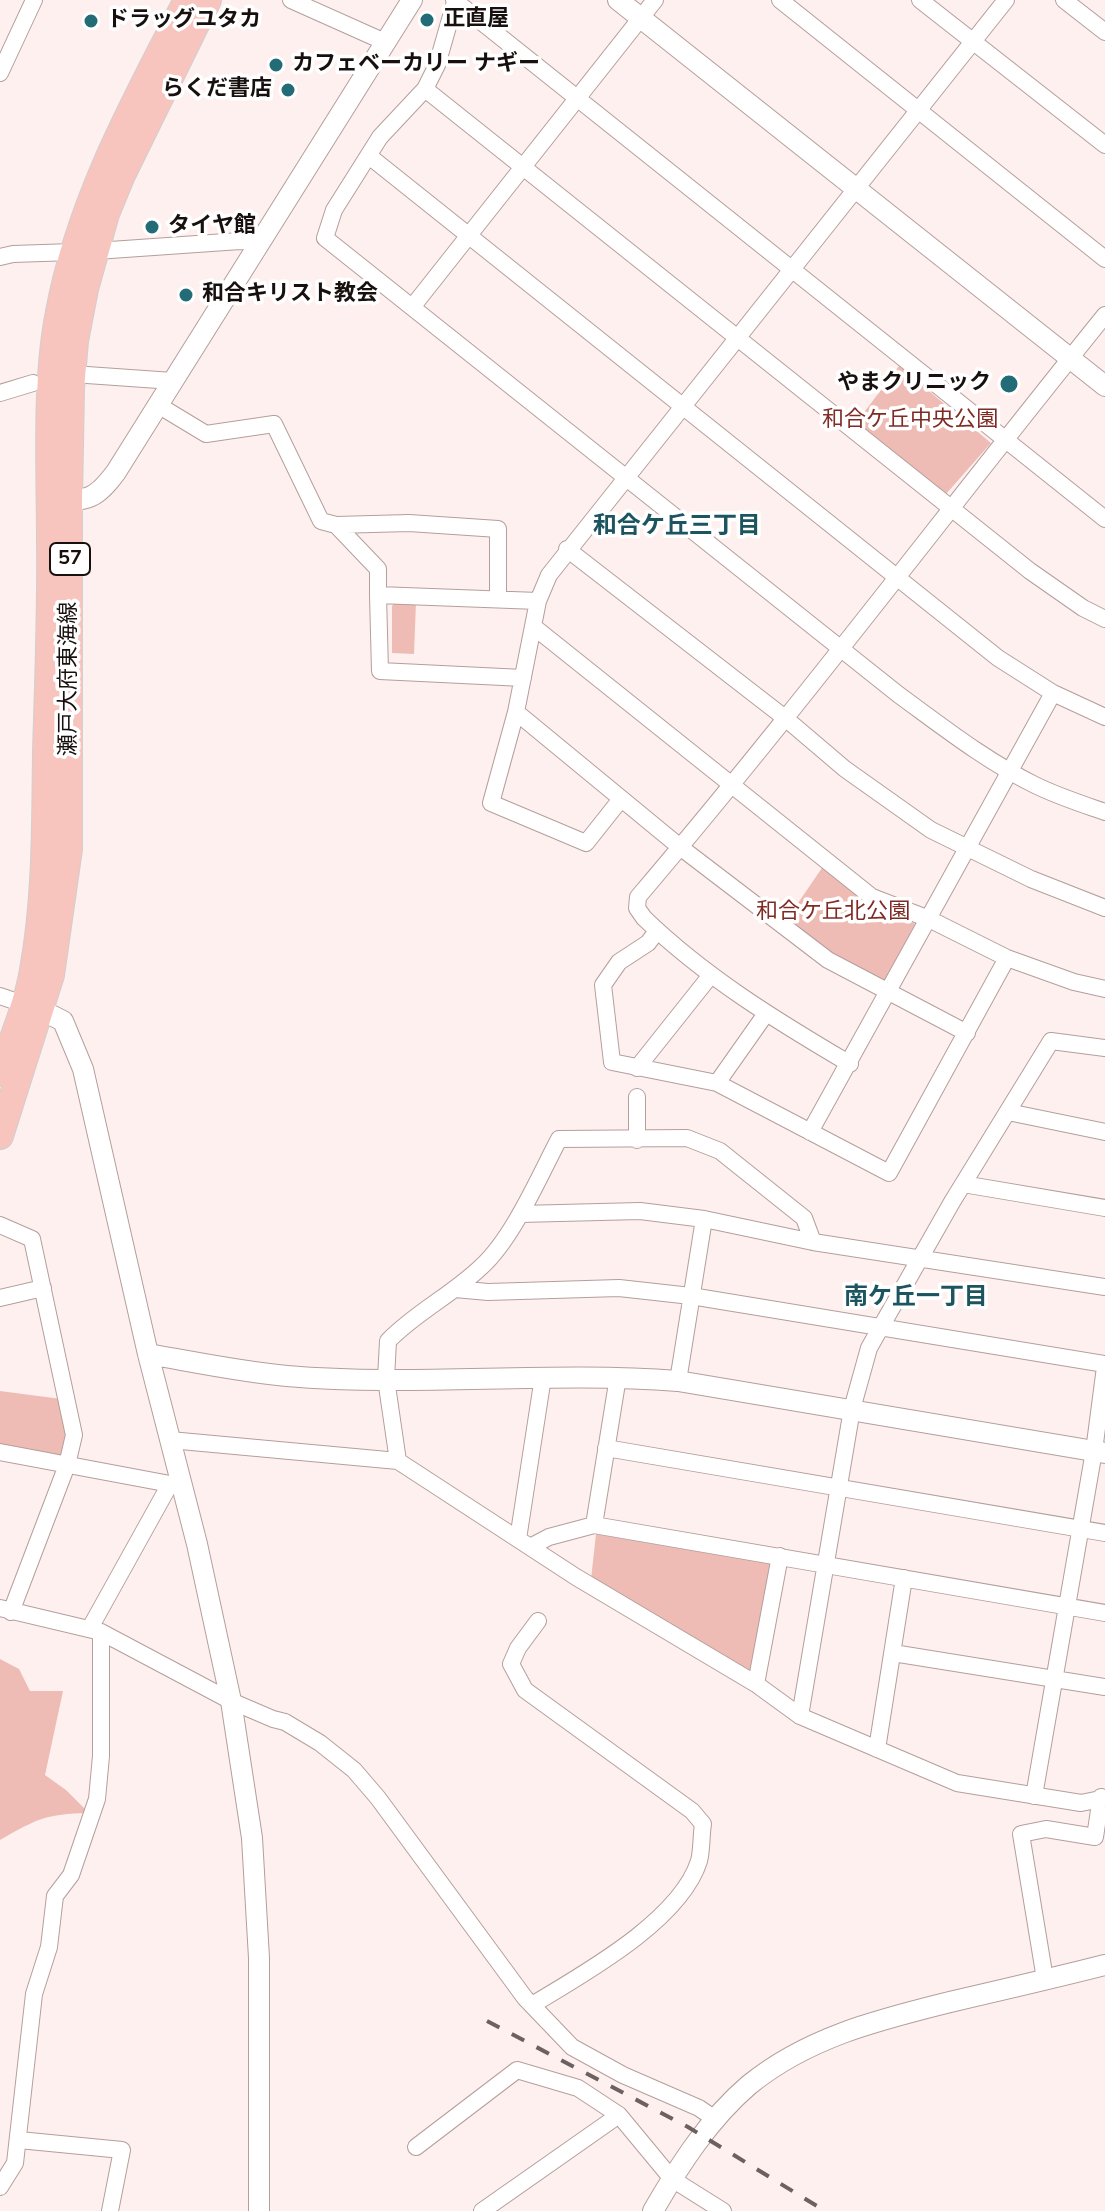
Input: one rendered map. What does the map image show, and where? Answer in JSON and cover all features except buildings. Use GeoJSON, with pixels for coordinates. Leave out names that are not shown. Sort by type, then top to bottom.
{"type":"FeatureCollection","features":[{"type":"Feature","properties":{"kind":"main road","name":"瀬戸大府東海線"},"geometry":{"type":"LineString","coordinates":[[0,1073],[22,1003],[58,937],[69,849],[59,500],[84,251],[106,159],[187,0]]}},
{"type":"Feature","properties":{"kind":"main road","name":"瀬戸大府東海線"},"geometry":{"type":"LineString","coordinates":[[84,251],[106,214],[208,0]]}},
{"type":"Feature","properties":{"kind":"main road","name":"瀬戸大府東海線"},"geometry":{"type":"LineString","coordinates":[[0,1136],[22,1003]]}},
{"type":"Feature","properties":{"kind":"street"},"geometry":{"type":"LineString","coordinates":[[59,500],[99,494],[116,472],[412,0]]}},
{"type":"Feature","properties":{"kind":"street"},"geometry":{"type":"LineString","coordinates":[[618,0],[1105,386]]}},
{"type":"Feature","properties":{"kind":"street"},"geometry":{"type":"LineString","coordinates":[[413,306],[655,0]]}},
{"type":"Feature","properties":{"kind":"street"},"geometry":{"type":"LineString","coordinates":[[780,0],[1105,259]]}},
{"type":"Feature","properties":{"kind":"street"},"geometry":{"type":"LineString","coordinates":[[920,0],[1105,145]]}},
{"type":"Feature","properties":{"kind":"street"},"geometry":{"type":"LineString","coordinates":[[621,799],[586,843],[491,803],[516,712],[538,601],[549,575],[1006,0]]}},
{"type":"Feature","properties":{"kind":"street"},"geometry":{"type":"LineString","coordinates":[[1064,0],[1105,32]]}},
{"type":"Feature","properties":{"kind":"street"},"geometry":{"type":"LineString","coordinates":[[298,1],[385,42]]}},
{"type":"Feature","properties":{"kind":"street"},"geometry":{"type":"LineString","coordinates":[[1105,519],[454,1],[437,65],[425,89],[380,137],[334,210],[325,238],[839,648],[974,751],[1035,786],[1105,812]]}},
{"type":"Feature","properties":{"kind":"street"},"geometry":{"type":"LineString","coordinates":[[0,73],[29,2]]}},
{"type":"Feature","properties":{"kind":"street"},"geometry":{"type":"LineString","coordinates":[[425,89],[1051,587],[1105,619]]}},
{"type":"Feature","properties":{"kind":"street"},"geometry":{"type":"LineString","coordinates":[[369,156],[998,658],[1053,693],[1105,717]]}},
{"type":"Feature","properties":{"kind":"street"},"geometry":{"type":"LineString","coordinates":[[0,257],[258,242]]}},
{"type":"Feature","properties":{"kind":"street"},"geometry":{"type":"LineString","coordinates":[[850,1064],[765,1015],[711,975],[657,931],[637,908],[638,897],[954,509],[1004,440],[1105,315]]}},
{"type":"Feature","properties":{"kind":"street"},"geometry":{"type":"LineString","coordinates":[[87,375],[173,381]]}},
{"type":"Feature","properties":{"kind":"street"},"geometry":{"type":"LineString","coordinates":[[0,393],[33,383]]}},
{"type":"Feature","properties":{"kind":"street"},"geometry":{"type":"LineString","coordinates":[[158,405],[206,434],[274,424],[321,521],[336,525],[409,523],[498,529],[498,599]]}},
{"type":"Feature","properties":{"kind":"street"},"geometry":{"type":"LineString","coordinates":[[336,525],[378,569],[380,671],[523,678]]}},
{"type":"Feature","properties":{"kind":"street"},"geometry":{"type":"LineString","coordinates":[[567,549],[785,718],[845,769],[919,821],[1031,879],[1105,908]]}},
{"type":"Feature","properties":{"kind":"street"},"geometry":{"type":"LineString","coordinates":[[378,595],[538,601]]}},
{"type":"Feature","properties":{"kind":"street"},"geometry":{"type":"LineString","coordinates":[[534,627],[872,897],[929,919],[1007,958],[1074,982],[1105,989]]}},
{"type":"Feature","properties":{"kind":"street"},"geometry":{"type":"LineString","coordinates":[[810,1132],[1053,693]]}},
{"type":"Feature","properties":{"kind":"street"},"geometry":{"type":"LineString","coordinates":[[516,712],[680,847],[828,960],[967,1033]]}},
{"type":"Feature","properties":{"kind":"street"},"geometry":{"type":"LineString","coordinates":[[657,931],[648,943],[619,962],[603,985],[612,1062],[717,1083],[889,1173],[1007,958]]}},
{"type":"Feature","properties":{"kind":"street"},"geometry":{"type":"LineString","coordinates":[[637,1068],[711,975]]}},
{"type":"Feature","properties":{"kind":"street"},"geometry":{"type":"LineString","coordinates":[[22,1003],[63,1021],[83,1069],[170,1440],[176,1486],[231,1701],[252,1838],[258,1943],[259,2211]]}},
{"type":"Feature","properties":{"kind":"street"},"geometry":{"type":"LineString","coordinates":[[717,1083],[765,1015]]}},
{"type":"Feature","properties":{"kind":"street"},"geometry":{"type":"LineString","coordinates":[[800,1716],[852,1409],[863,1363],[963,1184],[1051,1041],[1105,1048]]}},
{"type":"Feature","properties":{"kind":"street"},"geometry":{"type":"LineString","coordinates":[[637,1097],[637,1140]]}},
{"type":"Feature","properties":{"kind":"street"},"geometry":{"type":"LineString","coordinates":[[1008,1112],[1105,1132]]}},
{"type":"Feature","properties":{"kind":"street"},"geometry":{"type":"LineString","coordinates":[[398,1461],[386,1379],[388,1341],[407,1322],[484,1265],[520,1214],[559,1139],[687,1138],[720,1151],[804,1218],[813,1242]]}},
{"type":"Feature","properties":{"kind":"street"},"geometry":{"type":"LineString","coordinates":[[963,1184],[1105,1208]]}},
{"type":"Feature","properties":{"kind":"street"},"geometry":{"type":"LineString","coordinates":[[520,1214],[640,1211],[704,1219],[813,1242],[1105,1287]]}},
{"type":"Feature","properties":{"kind":"street"},"geometry":{"type":"LineString","coordinates":[[678,1381],[704,1219]]}},
{"type":"Feature","properties":{"kind":"street"},"geometry":{"type":"LineString","coordinates":[[0,1225],[32,1239],[74,1435],[67,1465],[5,1610],[95,1630],[231,1701],[285,1722],[320,1743],[354,1770],[378,1798],[532,2005],[572,2047],[623,2075],[699,2108],[715,2119]]}},
{"type":"Feature","properties":{"kind":"street"},"geometry":{"type":"LineString","coordinates":[[0,1298],[43,1288]]}},
{"type":"Feature","properties":{"kind":"street"},"geometry":{"type":"LineString","coordinates":[[455,1289],[488,1292],[619,1288],[691,1296],[1105,1365],[1100,1452],[1080,1529],[1034,1796]]}},
{"type":"Feature","properties":{"kind":"street"},"geometry":{"type":"LineString","coordinates":[[148,1354],[287,1376],[386,1379],[618,1377],[678,1381],[1100,1452]]}},
{"type":"Feature","properties":{"kind":"street"},"geometry":{"type":"LineString","coordinates":[[524,1543],[543,1377]]}},
{"type":"Feature","properties":{"kind":"street"},"geometry":{"type":"LineString","coordinates":[[594,1525],[618,1377]]}},
{"type":"Feature","properties":{"kind":"street"},"geometry":{"type":"LineString","coordinates":[[170,1440],[398,1461],[524,1543],[756,1684],[800,1716],[957,1783],[1081,1803],[1103,1798],[1095,1837],[1046,1829],[1021,1834],[1045,1979]]}},
{"type":"Feature","properties":{"kind":"street"},"geometry":{"type":"LineString","coordinates":[[606,1448],[1105,1533]]}},
{"type":"Feature","properties":{"kind":"street"},"geometry":{"type":"LineString","coordinates":[[0,1452],[176,1486]]}},
{"type":"Feature","properties":{"kind":"street"},"geometry":{"type":"LineString","coordinates":[[0,2187],[15,2163],[26,2046],[34,1994],[49,1947],[55,1896],[71,1875],[97,1799],[102,1739],[95,1630],[176,1486]]}},
{"type":"Feature","properties":{"kind":"street"},"geometry":{"type":"LineString","coordinates":[[524,1543],[594,1525],[1105,1613]]}},
{"type":"Feature","properties":{"kind":"street"},"geometry":{"type":"LineString","coordinates":[[756,1684],[780,1556]]}},
{"type":"Feature","properties":{"kind":"street"},"geometry":{"type":"LineString","coordinates":[[877,1749],[904,1578]]}},
{"type":"Feature","properties":{"kind":"street"},"geometry":{"type":"LineString","coordinates":[[532,2005],[625,1948],[684,1891],[699,1860],[703,1824],[692,1811],[525,1690],[511,1664],[518,1648],[538,1621]]}},
{"type":"Feature","properties":{"kind":"street"},"geometry":{"type":"LineString","coordinates":[[893,1653],[1105,1687]]}},
{"type":"Feature","properties":{"kind":"street"},"geometry":{"type":"LineString","coordinates":[[653,2211],[715,2119],[748,2086],[808,2046],[870,2022],[1105,1965]]}},
{"type":"Feature","properties":{"kind":"street"},"geometry":{"type":"LineString","coordinates":[[416,2147],[517,2070],[578,2088],[619,2115],[672,2179],[723,2211]]}},
{"type":"Feature","properties":{"kind":"street"},"geometry":{"type":"LineString","coordinates":[[482,2211],[619,2115]]}},
{"type":"Feature","properties":{"kind":"street"},"geometry":{"type":"LineString","coordinates":[[19,2140],[122,2150],[110,2211]]}},
{"type":"Feature","properties":{"kind":"green space","name":"和合ケ丘中央公園"},"geometry":{"type":"Polygon","coordinates":[[[899,366],[991,443],[946,494],[856,423],[899,366]]]}},
{"type":"Feature","properties":{"kind":"green space"},"geometry":{"type":"Polygon","coordinates":[[[395,602],[416,602],[414,654],[392,653],[392,606],[395,602]]]}},
{"type":"Feature","properties":{"kind":"green space","name":"和合ケ丘北公園"},"geometry":{"type":"Polygon","coordinates":[[[824,865],[871,899],[915,924],[885,981],[833,955],[785,922],[824,865]]]}},
{"type":"Feature","properties":{"kind":"green space"},"geometry":{"type":"Polygon","coordinates":[[[0,1391],[61,1399],[67,1434],[62,1461],[0,1449],[0,1391]]]}},
{"type":"Feature","properties":{"kind":"green space"},"geometry":{"type":"Polygon","coordinates":[[[596,1534],[773,1564],[752,1675],[591,1579],[596,1534]]]}},
{"type":"Feature","properties":{"kind":"green space"},"geometry":{"type":"Polygon","coordinates":[[[0,1659],[19,1669],[30,1691],[63,1691],[45,1775],[89,1813],[42,1819],[0,1840],[0,1659]]]}},
{"type":"Feature","properties":{"kind":"railway"},"geometry":{"type":"LineString","coordinates":[[487,2021],[688,2127],[825,2211]]}},
{"type":"Feature","properties":{"kind":"place","name":"正直屋"},"geometry":{"type":"Point","coordinates":[427,20]}},
{"type":"Feature","properties":{"kind":"place","name":"ドラッグユタカ"},"geometry":{"type":"Point","coordinates":[91,21]}},
{"type":"Feature","properties":{"kind":"place","name":"カフェベーカリー ナギー"},"geometry":{"type":"Point","coordinates":[276,65]}},
{"type":"Feature","properties":{"kind":"place","name":"らくだ書店"},"geometry":{"type":"Point","coordinates":[288,90]}},
{"type":"Feature","properties":{"kind":"place","name":"タイヤ館"},"geometry":{"type":"Point","coordinates":[152,227]}},
{"type":"Feature","properties":{"kind":"place","name":"和合キリスト教会"},"geometry":{"type":"Point","coordinates":[186,295]}},
{"type":"Feature","properties":{"kind":"place","name":"やまクリニック"},"geometry":{"type":"Point","coordinates":[1009,384]}},
{"type":"Feature","properties":{"kind":"district","name":"和合ケ丘三丁目"},"geometry":{"type":"Point","coordinates":[677,527]}},
{"type":"Feature","properties":{"kind":"district","name":"南ケ丘一丁目"},"geometry":{"type":"Point","coordinates":[916,1298]}}]}
